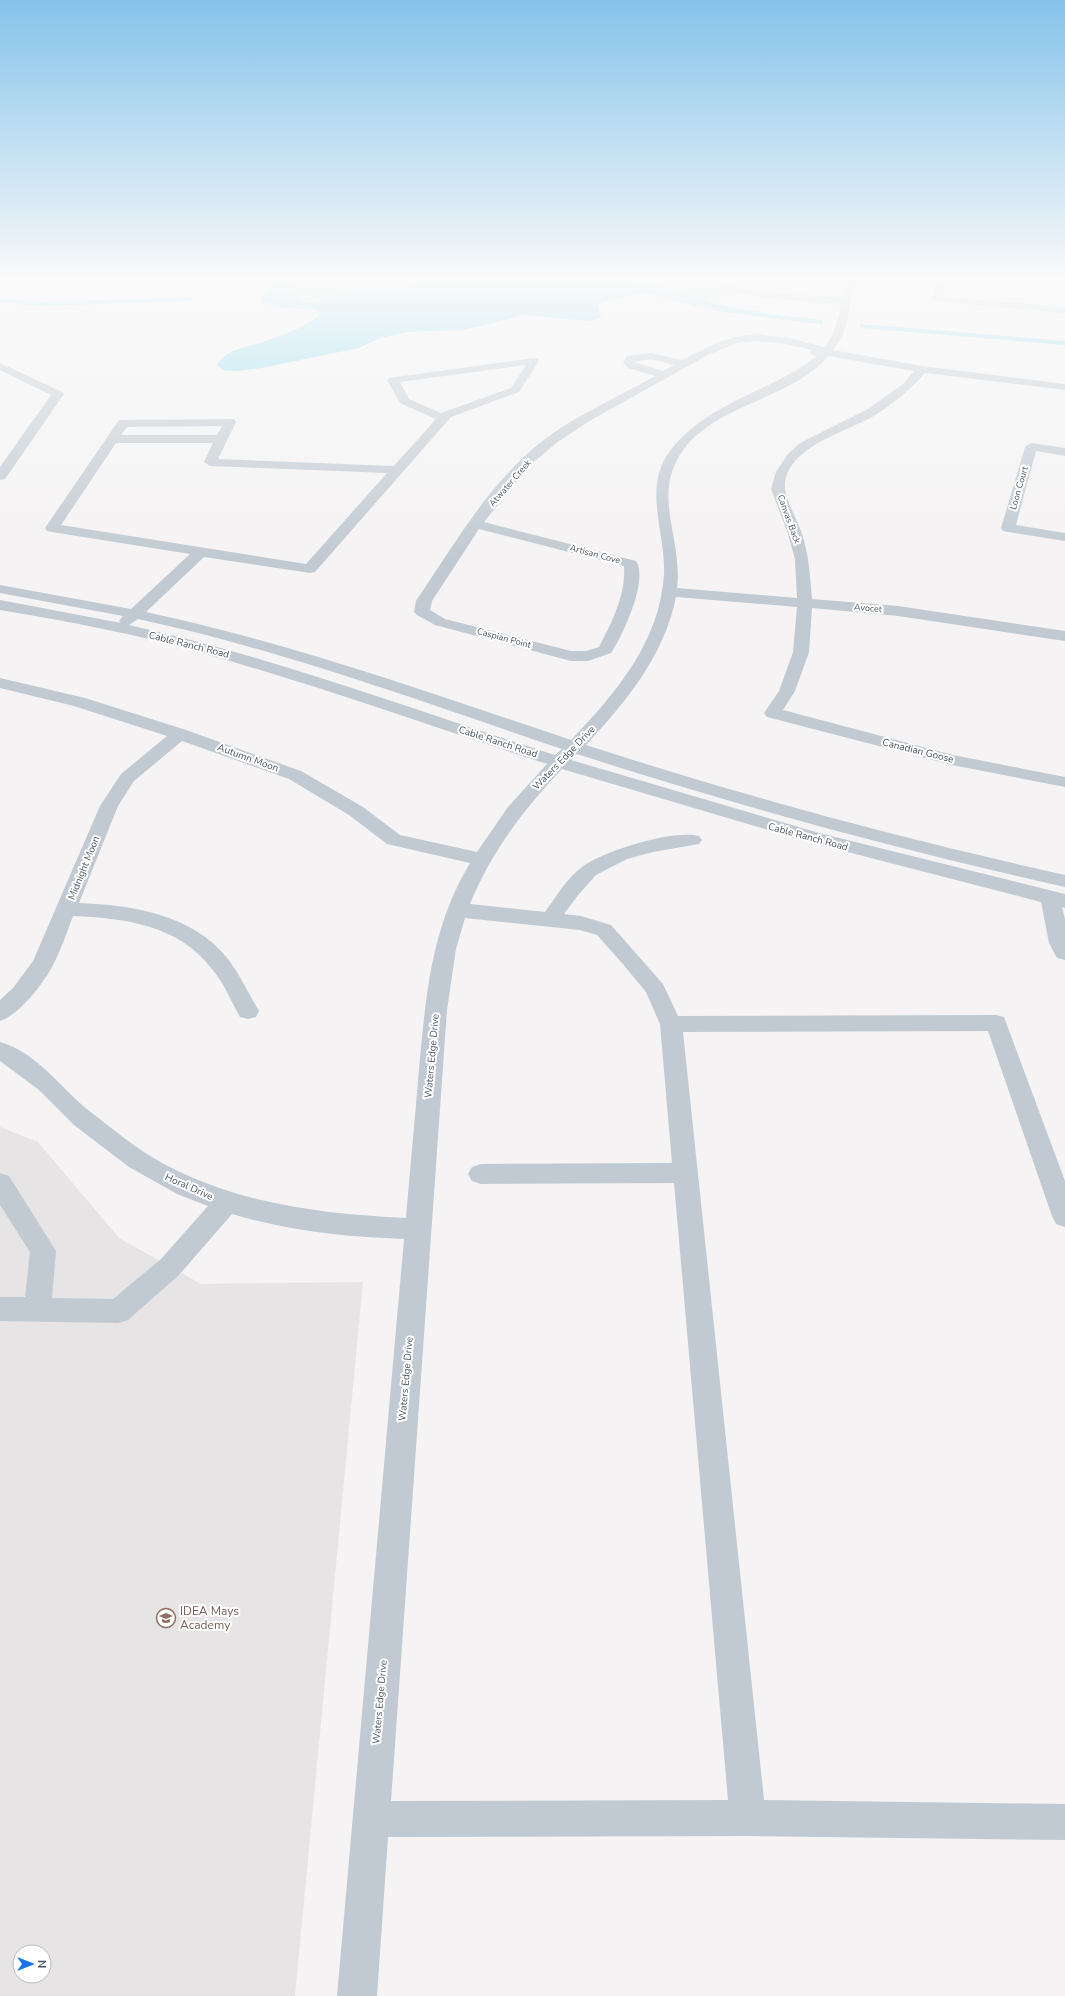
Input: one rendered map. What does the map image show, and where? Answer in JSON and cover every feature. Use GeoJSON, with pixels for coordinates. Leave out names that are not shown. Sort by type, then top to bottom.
{"type":"FeatureCollection","features":[{"type":"Feature","properties":{"kind":"street"},"geometry":{"type":"LineString","coordinates":[[0,476],[58,394],[9,370]]}},
{"type":"Feature","properties":{"kind":"street"},"geometry":{"type":"LineString","coordinates":[[443,418],[404,401],[393,380],[466,370]]}},
{"type":"Feature","properties":{"kind":"street"},"geometry":{"type":"LineString","coordinates":[[397,470],[210,462],[230,422],[123,423],[52,528],[310,569],[447,414],[515,390],[528,370]]}},
{"type":"Feature","properties":{"kind":"street"},"geometry":{"type":"LineString","coordinates":[[648,370],[666,375]]}},
{"type":"Feature","properties":{"kind":"street","name":"Atwater Creek"},"geometry":{"type":"LineString","coordinates":[[422,612],[424,601],[499,492],[526,462],[553,440],[674,370]]}},
{"type":"Feature","properties":{"kind":"street","name":"Waters Edge Drive"},"geometry":{"type":"LineString","coordinates":[[356,1996],[437,1003],[444,950],[457,910],[482,859],[522,802],[608,711],[641,665],[659,630],[669,592],[671,555],[662,511],[661,492],[665,471],[673,456],[686,439],[711,418],[794,376],[802,370]]}},
{"type":"Feature","properties":{"kind":"street","name":"Canvas Back"},"geometry":{"type":"LineString","coordinates":[[773,713],[788,691],[801,652],[805,603],[802,559],[794,531],[778,488],[782,472],[792,458],[804,446],[872,412],[907,386],[920,370]]}},
{"type":"Feature","properties":{"kind":"street"},"geometry":{"type":"LineString","coordinates":[[938,370],[1065,387]]}},
{"type":"Feature","properties":{"kind":"street"},"geometry":{"type":"LineString","coordinates":[[113,439],[221,439]]}},
{"type":"Feature","properties":{"kind":"street","name":"Loon Court"},"geometry":{"type":"LineString","coordinates":[[1065,452],[1031,447],[1008,528],[1065,537]]}},
{"type":"Feature","properties":{"kind":"street","name":"Artisan Cove"},"geometry":{"type":"LineString","coordinates":[[477,524],[617,558],[630,564],[633,575],[622,616],[605,650],[588,656]]}},
{"type":"Feature","properties":{"kind":"street"},"geometry":{"type":"LineString","coordinates":[[118,628],[202,552]]}},
{"type":"Feature","properties":{"kind":"street","name":"Cable Ranch Road"},"geometry":{"type":"LineString","coordinates":[[0,590],[135,614],[206,630],[288,653],[568,755],[781,830],[939,872],[1057,900]]}},
{"type":"Feature","properties":{"kind":"street","name":"Avocet"},"geometry":{"type":"LineString","coordinates":[[669,592],[898,611],[1065,636]]}},
{"type":"Feature","properties":{"kind":"street","name":"Cable Ranch Road"},"geometry":{"type":"LineString","coordinates":[[0,605],[118,628],[191,645],[568,755],[725,794],[980,862],[1065,882]]}},
{"type":"Feature","properties":{"kind":"street","name":"Caspian Point"},"geometry":{"type":"LineString","coordinates":[[422,612],[440,622],[571,656],[588,656]]}},
{"type":"Feature","properties":{"kind":"street","name":"Autumn Moon"},"geometry":{"type":"LineString","coordinates":[[0,683],[79,702],[180,734],[295,775],[356,811],[394,840],[482,859]]}},
{"type":"Feature","properties":{"kind":"street","name":"Canadian Goose"},"geometry":{"type":"LineString","coordinates":[[773,713],[952,760],[1065,782]]}},
{"type":"Feature","properties":{"kind":"street","name":"Midnight Moon"},"geometry":{"type":"LineString","coordinates":[[0,1013],[21,993],[43,964],[109,806],[127,778],[180,734]]}},
{"type":"Feature","properties":{"kind":"street"},"geometry":{"type":"LineString","coordinates":[[550,919],[572,888],[589,870],[626,854],[652,846],[692,840]]}},
{"type":"Feature","properties":{"kind":"street"},"geometry":{"type":"LineString","coordinates":[[1057,900],[1060,943],[1065,953]]}},
{"type":"Feature","properties":{"kind":"street"},"geometry":{"type":"LineString","coordinates":[[67,909],[121,911],[159,920],[189,937],[217,960],[248,1011]]}},
{"type":"Feature","properties":{"kind":"street"},"geometry":{"type":"LineString","coordinates":[[457,910],[581,923],[604,930],[630,958],[655,989],[671,1024],[748,1818]]}},
{"type":"Feature","properties":{"kind":"street"},"geometry":{"type":"LineString","coordinates":[[671,1024],[996,1023],[1065,1216]]}},
{"type":"Feature","properties":{"kind":"street","name":"Horal Drive"},"geometry":{"type":"LineString","coordinates":[[0,1050],[15,1059],[47,1084],[75,1113],[154,1171],[226,1203],[288,1218],[326,1224],[359,1228],[418,1230]]}},
{"type":"Feature","properties":{"kind":"street"},"geometry":{"type":"LineString","coordinates":[[481,1174],[685,1173]]}},
{"type":"Feature","properties":{"kind":"street"},"geometry":{"type":"LineString","coordinates":[[0,1183],[43,1251],[36,1310]]}},
{"type":"Feature","properties":{"kind":"street"},"geometry":{"type":"LineString","coordinates":[[0,1309],[118,1311],[170,1267],[226,1203]]}},
{"type":"Feature","properties":{"kind":"street"},"geometry":{"type":"LineString","coordinates":[[371,1819],[748,1818],[1065,1822]]}},
{"type":"Feature","properties":{"kind":"shaded area","name":"IDEA Mays Academy"},"geometry":{"type":"Polygon","coordinates":[[[0,1127],[38,1142],[119,1238],[201,1284],[363,1282],[295,1996],[0,1996],[0,1127]]]}},
{"type":"Feature","properties":{"kind":"place","name":"IDEA Mays Academy"},"geometry":{"type":"Point","coordinates":[166,1618]}}]}
